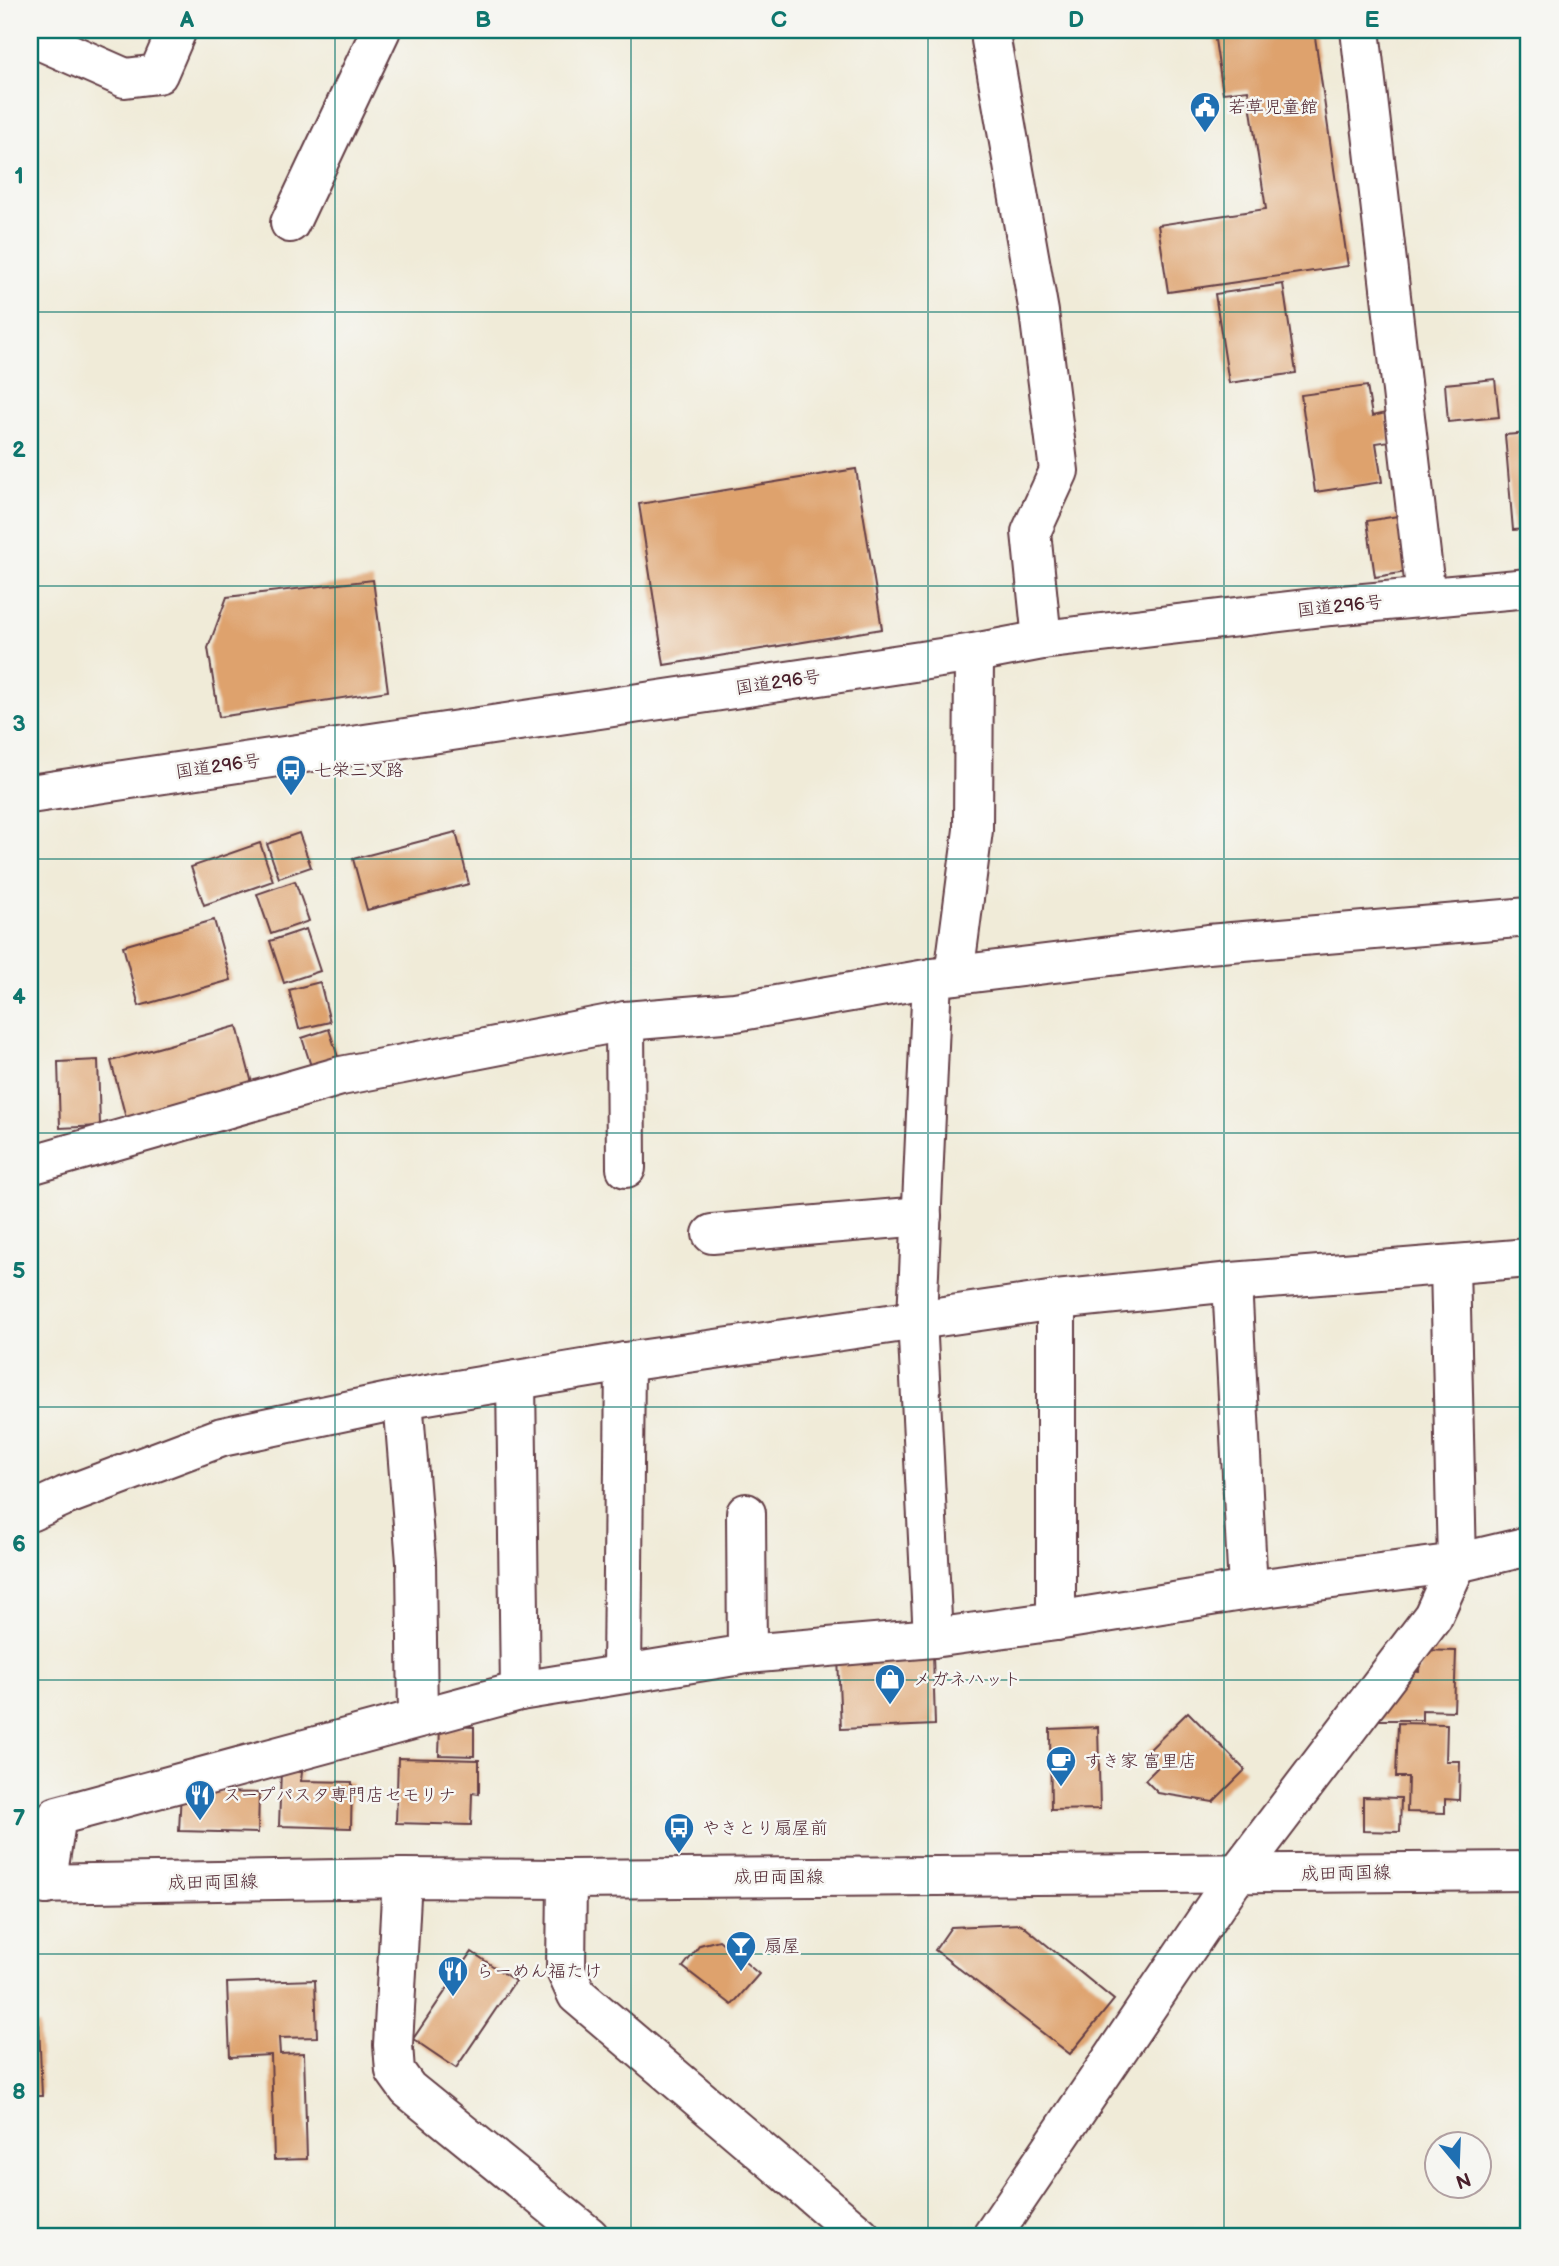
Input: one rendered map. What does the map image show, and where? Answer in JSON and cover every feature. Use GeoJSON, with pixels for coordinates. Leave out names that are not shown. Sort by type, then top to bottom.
{"type":"FeatureCollection","features":[{"type":"Feature","properties":{"kind":"main road"},"geometry":{"type":"LineString","coordinates":[[30,36],[125,78],[158,74],[177,30]]}},
{"type":"Feature","properties":{"kind":"main road"},"geometry":{"type":"LineString","coordinates":[[290,223],[381,30]]}},
{"type":"Feature","properties":{"kind":"main road"},"geometry":{"type":"LineString","coordinates":[[1360,30],[1426,597]]}},
{"type":"Feature","properties":{"kind":"main road"},"geometry":{"type":"LineString","coordinates":[[991,40],[1039,312],[1059,471],[1031,533],[1042,640]]}},
{"type":"Feature","properties":{"kind":"main road","name":"国道296号"},"geometry":{"type":"LineString","coordinates":[[30,794],[974,653],[1042,640],[1529,588]]}},
{"type":"Feature","properties":{"kind":"main road"},"geometry":{"type":"LineString","coordinates":[[933,1638],[918,1318],[922,1216],[943,976],[973,830],[974,653]]}},
{"type":"Feature","properties":{"kind":"main road"},"geometry":{"type":"LineString","coordinates":[[30,1165],[341,1076],[625,1021],[735,1012],[943,976],[1208,944],[1529,917]]}},
{"type":"Feature","properties":{"kind":"main road"},"geometry":{"type":"LineString","coordinates":[[625,1021],[626,1168]]}},
{"type":"Feature","properties":{"kind":"main road"},"geometry":{"type":"LineString","coordinates":[[712,1234],[922,1216]]}},
{"type":"Feature","properties":{"kind":"main road"},"geometry":{"type":"LineString","coordinates":[[30,1512],[65,1496],[222,1437],[403,1399],[625,1362],[1056,1300],[1232,1282],[1529,1258]]}},
{"type":"Feature","properties":{"kind":"main road"},"geometry":{"type":"LineString","coordinates":[[992,2236],[1237,1874],[1433,1616],[1457,1563],[1450,1266]]}},
{"type":"Feature","properties":{"kind":"main road"},"geometry":{"type":"LineString","coordinates":[[1232,1282],[1248,1590]]}},
{"type":"Feature","properties":{"kind":"main road"},"geometry":{"type":"LineString","coordinates":[[1056,1300],[1056,1621]]}},
{"type":"Feature","properties":{"kind":"main road"},"geometry":{"type":"LineString","coordinates":[[622,1673],[625,1362]]}},
{"type":"Feature","properties":{"kind":"main road"},"geometry":{"type":"LineString","coordinates":[[516,1380],[520,1691]]}},
{"type":"Feature","properties":{"kind":"main road"},"geometry":{"type":"LineString","coordinates":[[403,1399],[416,1562],[418,1717]]}},
{"type":"Feature","properties":{"kind":"main road"},"geometry":{"type":"LineString","coordinates":[[746,1513],[747,1654]]}},
{"type":"Feature","properties":{"kind":"main road"},"geometry":{"type":"LineString","coordinates":[[38,1884],[57,1816],[520,1691],[747,1654],[933,1638],[1056,1621],[1248,1590],[1457,1563],[1529,1546]]}},
{"type":"Feature","properties":{"kind":"main road","name":"成田両国線"},"geometry":{"type":"LineString","coordinates":[[38,1884],[402,1878],[1529,1871]]}},
{"type":"Feature","properties":{"kind":"main road"},"geometry":{"type":"LineString","coordinates":[[402,1878],[393,2045],[395,2071],[408,2089],[589,2236]]}},
{"type":"Feature","properties":{"kind":"main road"},"geometry":{"type":"LineString","coordinates":[[567,1879],[566,1971],[577,1995],[861,2236]]}},
{"type":"Feature","properties":{"kind":"building"},"geometry":{"type":"Polygon","coordinates":[[[1238,30],[1314,30],[1348,266],[1168,292],[1158,225],[1266,209],[1248,90],[1223,93],[1214,33],[1238,30]]]}},
{"type":"Feature","properties":{"kind":"building"},"geometry":{"type":"Polygon","coordinates":[[[1283,284],[1296,373],[1229,383],[1215,294],[1283,284]]]}},
{"type":"Feature","properties":{"kind":"building"},"geometry":{"type":"Polygon","coordinates":[[[1495,379],[1499,417],[1448,422],[1445,384],[1495,379]]]}},
{"type":"Feature","properties":{"kind":"building"},"geometry":{"type":"Polygon","coordinates":[[[1367,386],[1372,416],[1386,413],[1390,441],[1376,443],[1382,482],[1315,492],[1301,395],[1367,386]]]}},
{"type":"Feature","properties":{"kind":"building"},"geometry":{"type":"Polygon","coordinates":[[[1529,433],[1529,529],[1513,530],[1505,435],[1529,433]]]}},
{"type":"Feature","properties":{"kind":"building"},"geometry":{"type":"Polygon","coordinates":[[[856,469],[882,629],[664,665],[639,504],[856,469]]]}},
{"type":"Feature","properties":{"kind":"building"},"geometry":{"type":"Polygon","coordinates":[[[1398,516],[1407,572],[1375,577],[1367,521],[1398,516]]]}},
{"type":"Feature","properties":{"kind":"building"},"geometry":{"type":"Polygon","coordinates":[[[373,580],[388,691],[219,717],[208,648],[227,597],[373,580]]]}},
{"type":"Feature","properties":{"kind":"building"},"geometry":{"type":"Polygon","coordinates":[[[456,832],[469,884],[367,910],[353,859],[456,832]]]}},
{"type":"Feature","properties":{"kind":"building"},"geometry":{"type":"Polygon","coordinates":[[[299,833],[311,867],[279,878],[267,844],[299,833]]]}},
{"type":"Feature","properties":{"kind":"building"},"geometry":{"type":"Polygon","coordinates":[[[260,843],[273,881],[204,905],[191,867],[260,843]]]}},
{"type":"Feature","properties":{"kind":"building"},"geometry":{"type":"Polygon","coordinates":[[[295,881],[309,921],[271,934],[257,894],[295,881]]]}},
{"type":"Feature","properties":{"kind":"building"},"geometry":{"type":"Polygon","coordinates":[[[214,920],[231,980],[139,1006],[123,946],[214,920]]]}},
{"type":"Feature","properties":{"kind":"building"},"geometry":{"type":"Polygon","coordinates":[[[306,929],[320,971],[284,983],[270,941],[306,929]]]}},
{"type":"Feature","properties":{"kind":"building"},"geometry":{"type":"Polygon","coordinates":[[[320,982],[330,1022],[299,1029],[289,990],[320,982]]]}},
{"type":"Feature","properties":{"kind":"building"},"geometry":{"type":"Polygon","coordinates":[[[237,1026],[253,1087],[127,1122],[111,1061],[237,1026]]]}},
{"type":"Feature","properties":{"kind":"building"},"geometry":{"type":"Polygon","coordinates":[[[329,1029],[338,1057],[311,1066],[302,1038],[329,1029]]]}},
{"type":"Feature","properties":{"kind":"building"},"geometry":{"type":"Polygon","coordinates":[[[98,1060],[100,1126],[60,1128],[58,1062],[98,1060]]]}},
{"type":"Feature","properties":{"kind":"building"},"geometry":{"type":"Polygon","coordinates":[[[32,1106],[33,1154],[30,1154],[32,1106]]]}},
{"type":"Feature","properties":{"kind":"building"},"geometry":{"type":"Polygon","coordinates":[[[1420,1650],[1456,1651],[1454,1711],[1422,1710],[1422,1720],[1375,1720],[1400,1671],[1419,1672],[1420,1650]]]}},
{"type":"Feature","properties":{"kind":"building"},"geometry":{"type":"Polygon","coordinates":[[[933,1654],[935,1725],[841,1729],[838,1657],[933,1654]]]}},
{"type":"Feature","properties":{"kind":"building"},"geometry":{"type":"Polygon","coordinates":[[[1188,1712],[1245,1770],[1213,1802],[1158,1793],[1145,1780],[1157,1768],[1144,1755],[1188,1712]]]}},
{"type":"Feature","properties":{"kind":"building"},"geometry":{"type":"Polygon","coordinates":[[[1398,1723],[1447,1724],[1446,1761],[1460,1761],[1459,1800],[1445,1799],[1445,1813],[1407,1812],[1408,1777],[1396,1777],[1398,1723]]]}},
{"type":"Feature","properties":{"kind":"building"},"geometry":{"type":"Polygon","coordinates":[[[440,1726],[474,1727],[474,1756],[439,1755],[440,1726]]]}},
{"type":"Feature","properties":{"kind":"building"},"geometry":{"type":"Polygon","coordinates":[[[1098,1727],[1100,1809],[1051,1810],[1050,1729],[1098,1727]]]}},
{"type":"Feature","properties":{"kind":"building"},"geometry":{"type":"Polygon","coordinates":[[[398,1758],[479,1760],[479,1794],[472,1793],[471,1825],[396,1823],[398,1758]]]}},
{"type":"Feature","properties":{"kind":"building"},"geometry":{"type":"Polygon","coordinates":[[[281,1771],[302,1772],[301,1781],[352,1782],[351,1828],[279,1826],[281,1771]]]}},
{"type":"Feature","properties":{"kind":"building"},"geometry":{"type":"Polygon","coordinates":[[[181,1791],[259,1793],[258,1833],[179,1831],[181,1791]]]}},
{"type":"Feature","properties":{"kind":"building"},"geometry":{"type":"Polygon","coordinates":[[[1363,1797],[1401,1798],[1400,1832],[1363,1831],[1363,1797]]]}},
{"type":"Feature","properties":{"kind":"building"},"geometry":{"type":"Polygon","coordinates":[[[1021,1924],[1114,2000],[1070,2054],[935,1950],[951,1927],[1021,1924]]]}},
{"type":"Feature","properties":{"kind":"building"},"geometry":{"type":"Polygon","coordinates":[[[719,1940],[759,1974],[732,2005],[683,1967],[700,1945],[719,1940]]]}},
{"type":"Feature","properties":{"kind":"building"},"geometry":{"type":"Polygon","coordinates":[[[472,1952],[515,1981],[456,2068],[413,2039],[472,1952]]]}},
{"type":"Feature","properties":{"kind":"building"},"geometry":{"type":"Polygon","coordinates":[[[315,1980],[317,2037],[279,2038],[280,2054],[304,2053],[307,2159],[274,2160],[271,2055],[230,2057],[227,1983],[315,1980]]]}},
{"type":"Feature","properties":{"kind":"building"},"geometry":{"type":"Polygon","coordinates":[[[30,2025],[39,2025],[42,2096],[30,2096],[30,2025]]]}},
{"type":"Feature","properties":{"kind":"place","name":"若草児童館"},"geometry":{"type":"Point","coordinates":[1205,134]}},
{"type":"Feature","properties":{"kind":"place","name":"七栄三叉路"},"geometry":{"type":"Point","coordinates":[291,797]}},
{"type":"Feature","properties":{"kind":"place","name":"メガネハット"},"geometry":{"type":"Point","coordinates":[890,1706]}},
{"type":"Feature","properties":{"kind":"place","name":"すき家 富里店"},"geometry":{"type":"Point","coordinates":[1061,1788]}},
{"type":"Feature","properties":{"kind":"place","name":"スープパスタ専門店セモリナ"},"geometry":{"type":"Point","coordinates":[200,1822]}},
{"type":"Feature","properties":{"kind":"place","name":"やきとり扇屋前"},"geometry":{"type":"Point","coordinates":[679,1855]}},
{"type":"Feature","properties":{"kind":"place","name":"扇屋"},"geometry":{"type":"Point","coordinates":[741,1973]}},
{"type":"Feature","properties":{"kind":"place","name":"らーめん福たけ"},"geometry":{"type":"Point","coordinates":[453,1998]}}]}
